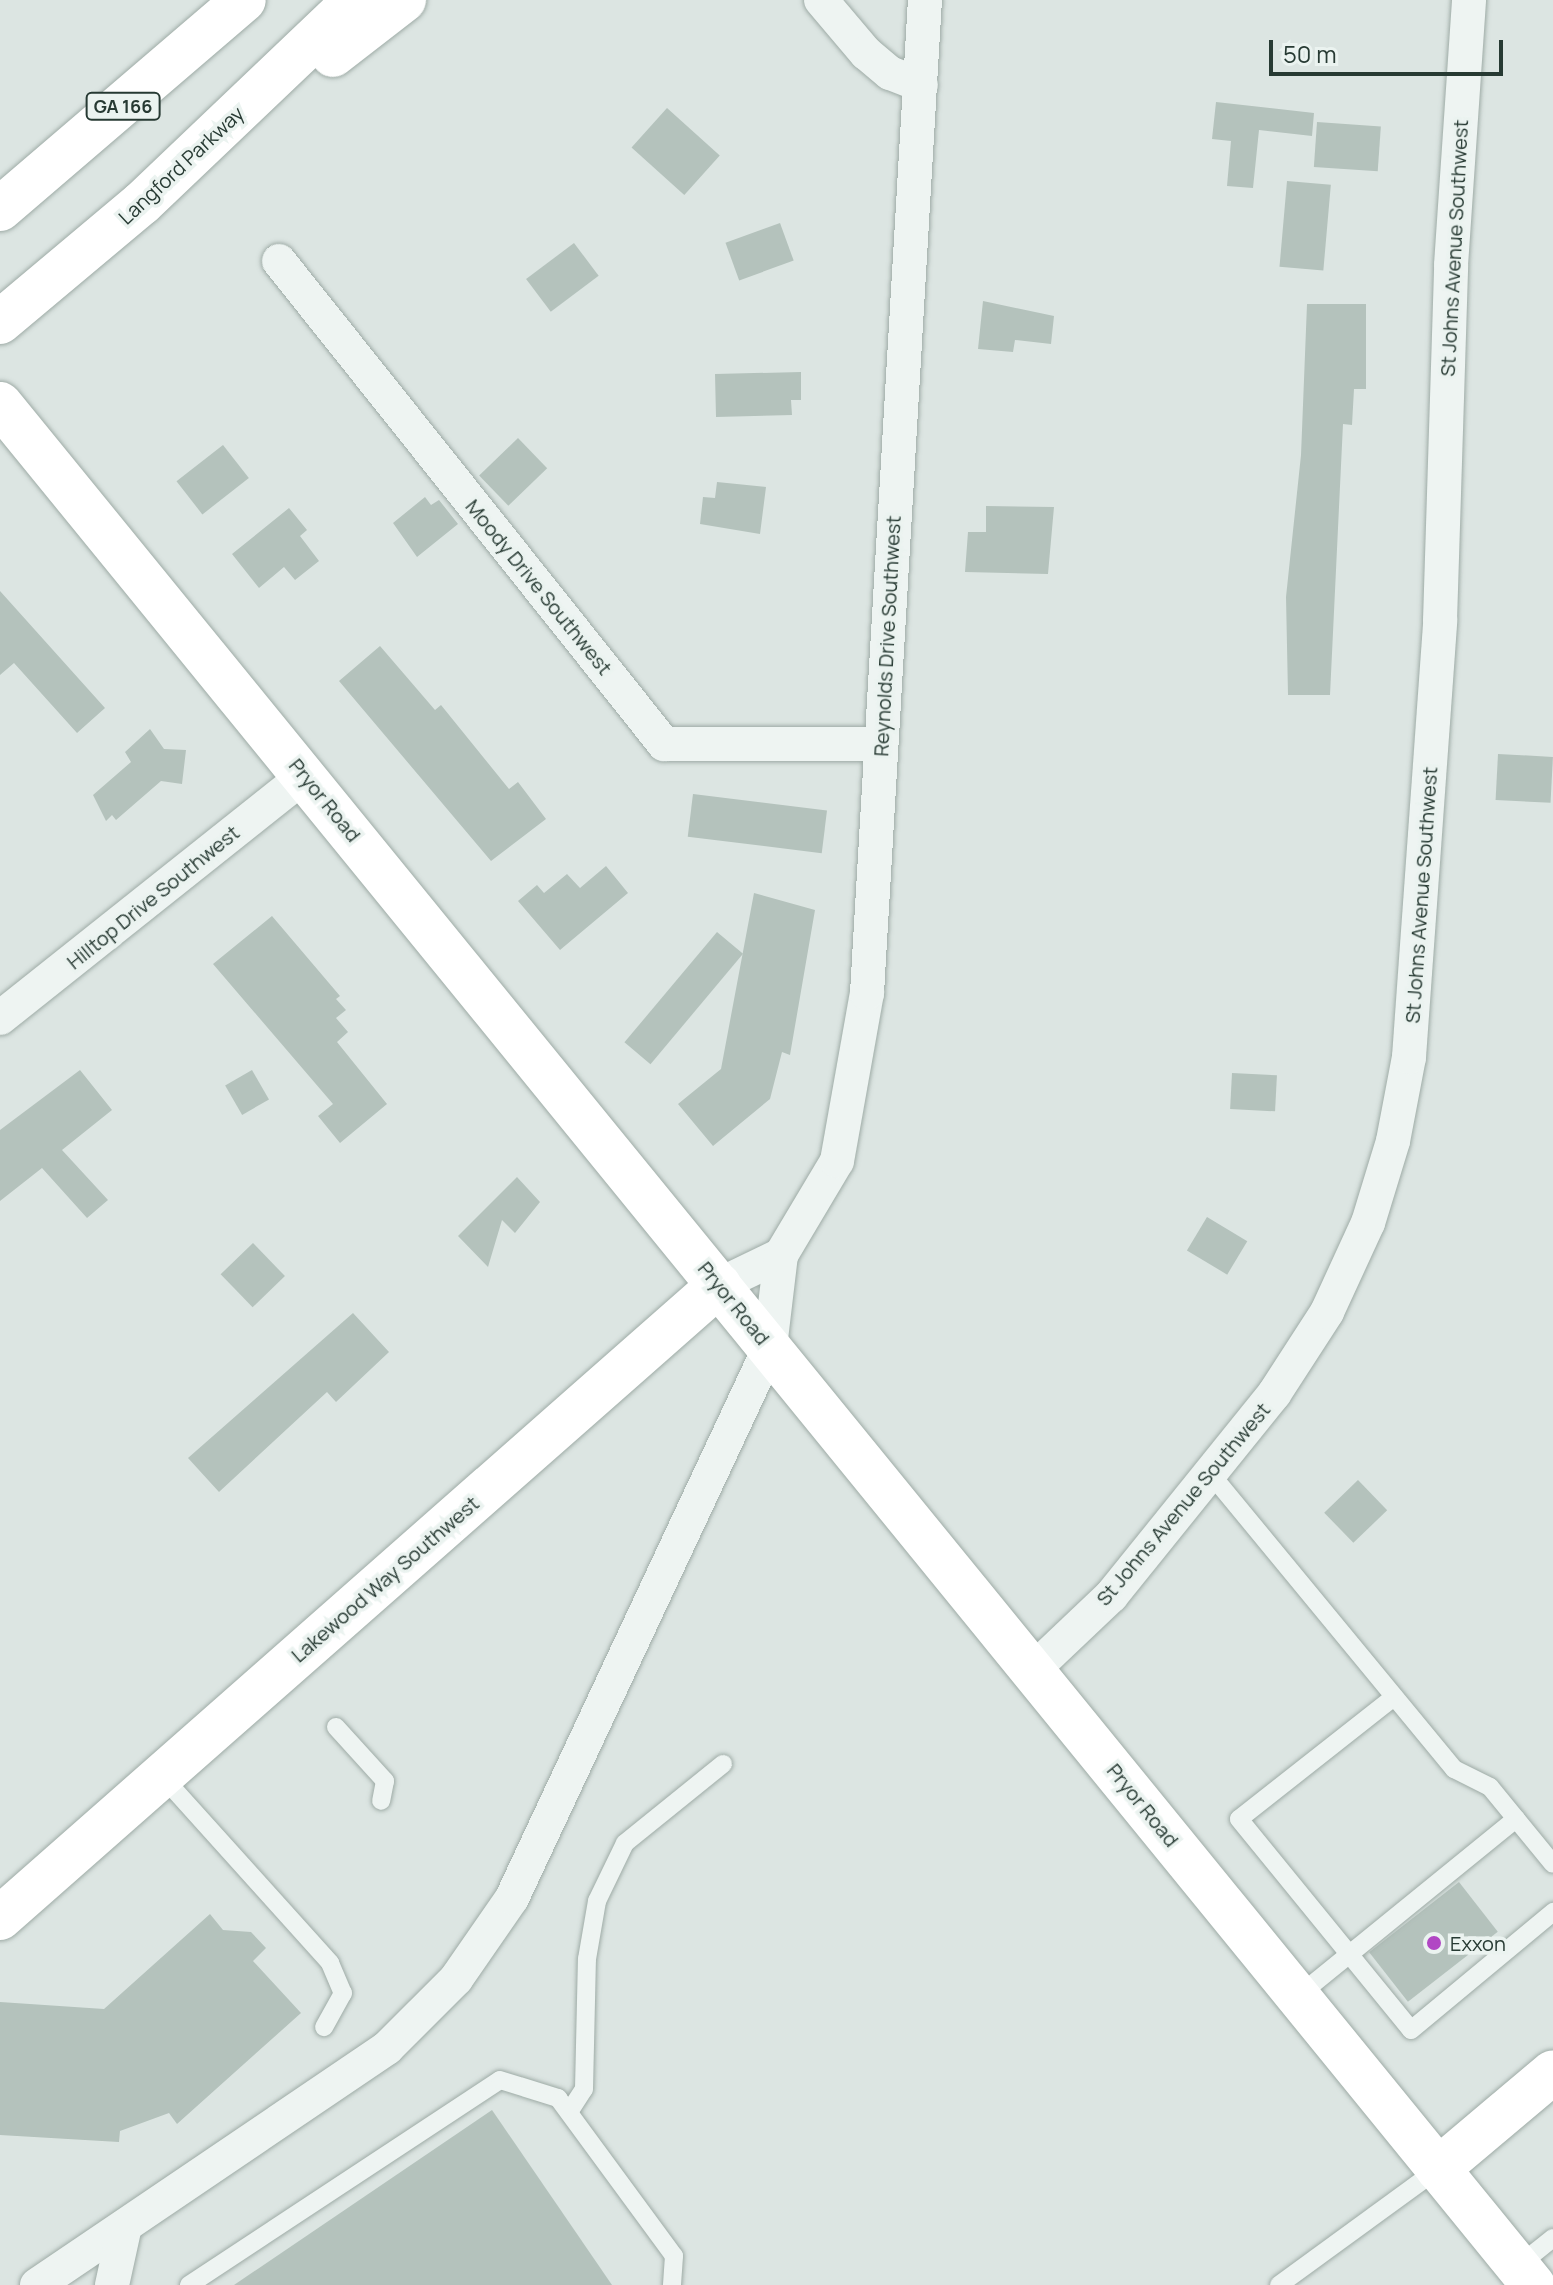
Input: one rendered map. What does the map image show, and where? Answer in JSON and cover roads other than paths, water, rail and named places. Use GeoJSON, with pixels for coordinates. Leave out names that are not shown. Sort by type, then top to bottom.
{"type":"FeatureCollection","features":[{"type":"Feature","properties":{"kind":"main road","name":"GA 166"},"geometry":{"type":"LineString","coordinates":[[0,209],[244,0]]}},
{"type":"Feature","properties":{"kind":"main road","name":"Langford Parkway"},"geometry":{"type":"LineString","coordinates":[[0,322],[142,203],[355,0]]}},
{"type":"Feature","properties":{"kind":"main road"},"geometry":{"type":"LineString","coordinates":[[142,203],[404,0]]}},
{"type":"Feature","properties":{"kind":"main road","name":"Pryor Road"},"geometry":{"type":"LineString","coordinates":[[0,404],[1526,2276]]}},
{"type":"Feature","properties":{"kind":"main road","name":"Lakewood Way Southwest"},"geometry":{"type":"LineString","coordinates":[[0,1918],[719,1285]]}},
{"type":"Feature","properties":{"kind":"main road"},"geometry":{"type":"LineString","coordinates":[[1438,2169],[1551,2080]]}},
{"type":"Feature","properties":{"kind":"street"},"geometry":{"type":"LineString","coordinates":[[821,0],[866,53],[890,73],[921,85]]}},
{"type":"Feature","properties":{"kind":"street","name":"Reynolds Drive Southwest"},"geometry":{"type":"LineString","coordinates":[[781,1255],[837,1161],[867,993],[925,0]]}},
{"type":"Feature","properties":{"kind":"street","name":"St Johns Avenue Southwest"},"geometry":{"type":"LineString","coordinates":[[1033,1670],[1111,1596],[1274,1394],[1327,1312],[1368,1223],[1393,1141],[1409,1057],[1440,621],[1451,265],[1469,0]]}},
{"type":"Feature","properties":{"kind":"street","name":"Moody Drive Southwest"},"geometry":{"type":"LineString","coordinates":[[279,261],[664,744],[881,744]]}},
{"type":"Feature","properties":{"kind":"street","name":"Hilltop Drive Southwest"},"geometry":{"type":"LineString","coordinates":[[0,1018],[305,775]]}},
{"type":"Feature","properties":{"kind":"street"},"geometry":{"type":"LineString","coordinates":[[37,2285],[387,2048],[456,1979],[512,1898],[770,1347],[781,1255]]}},
{"type":"Feature","properties":{"kind":"street","name":"Lakewood Way Southwest"},"geometry":{"type":"LineString","coordinates":[[719,1285],[781,1255]]}},
{"type":"Feature","properties":{"kind":"street"},"geometry":{"type":"LineString","coordinates":[[112,2285],[125,2226]]}},
{"type":"Feature","properties":{"kind":"lane"},"geometry":{"type":"LineString","coordinates":[[1210,1473],[1454,1769],[1490,1787],[1553,1864]]}},
{"type":"Feature","properties":{"kind":"lane"},"geometry":{"type":"LineString","coordinates":[[1394,1697],[1239,1819],[1347,1956],[1411,2030],[1553,1912]]}},
{"type":"Feature","properties":{"kind":"lane"},"geometry":{"type":"LineString","coordinates":[[336,1727],[385,1781],[381,1801]]}},
{"type":"Feature","properties":{"kind":"lane"},"geometry":{"type":"LineString","coordinates":[[569,2112],[584,2089],[587,1959],[597,1901],[625,1843],[723,1764]]}},
{"type":"Feature","properties":{"kind":"lane"},"geometry":{"type":"LineString","coordinates":[[161,1775],[330,1963],[343,1993],[324,2027]]}},
{"type":"Feature","properties":{"kind":"lane"},"geometry":{"type":"LineString","coordinates":[[1298,1996],[1516,1819]]}},
{"type":"Feature","properties":{"kind":"lane"},"geometry":{"type":"LineString","coordinates":[[189,2285],[500,2080],[558,2098],[674,2256],[672,2285]]}},
{"type":"Feature","properties":{"kind":"lane"},"geometry":{"type":"LineString","coordinates":[[1279,2285],[1438,2169]]}},
{"type":"Feature","properties":{"kind":"lane"},"geometry":{"type":"LineString","coordinates":[[1526,2276],[1553,2238]]}},
{"type":"Feature","properties":{"kind":"place","name":"Exxon"},"geometry":{"type":"Point","coordinates":[1434,1943]}}]}
